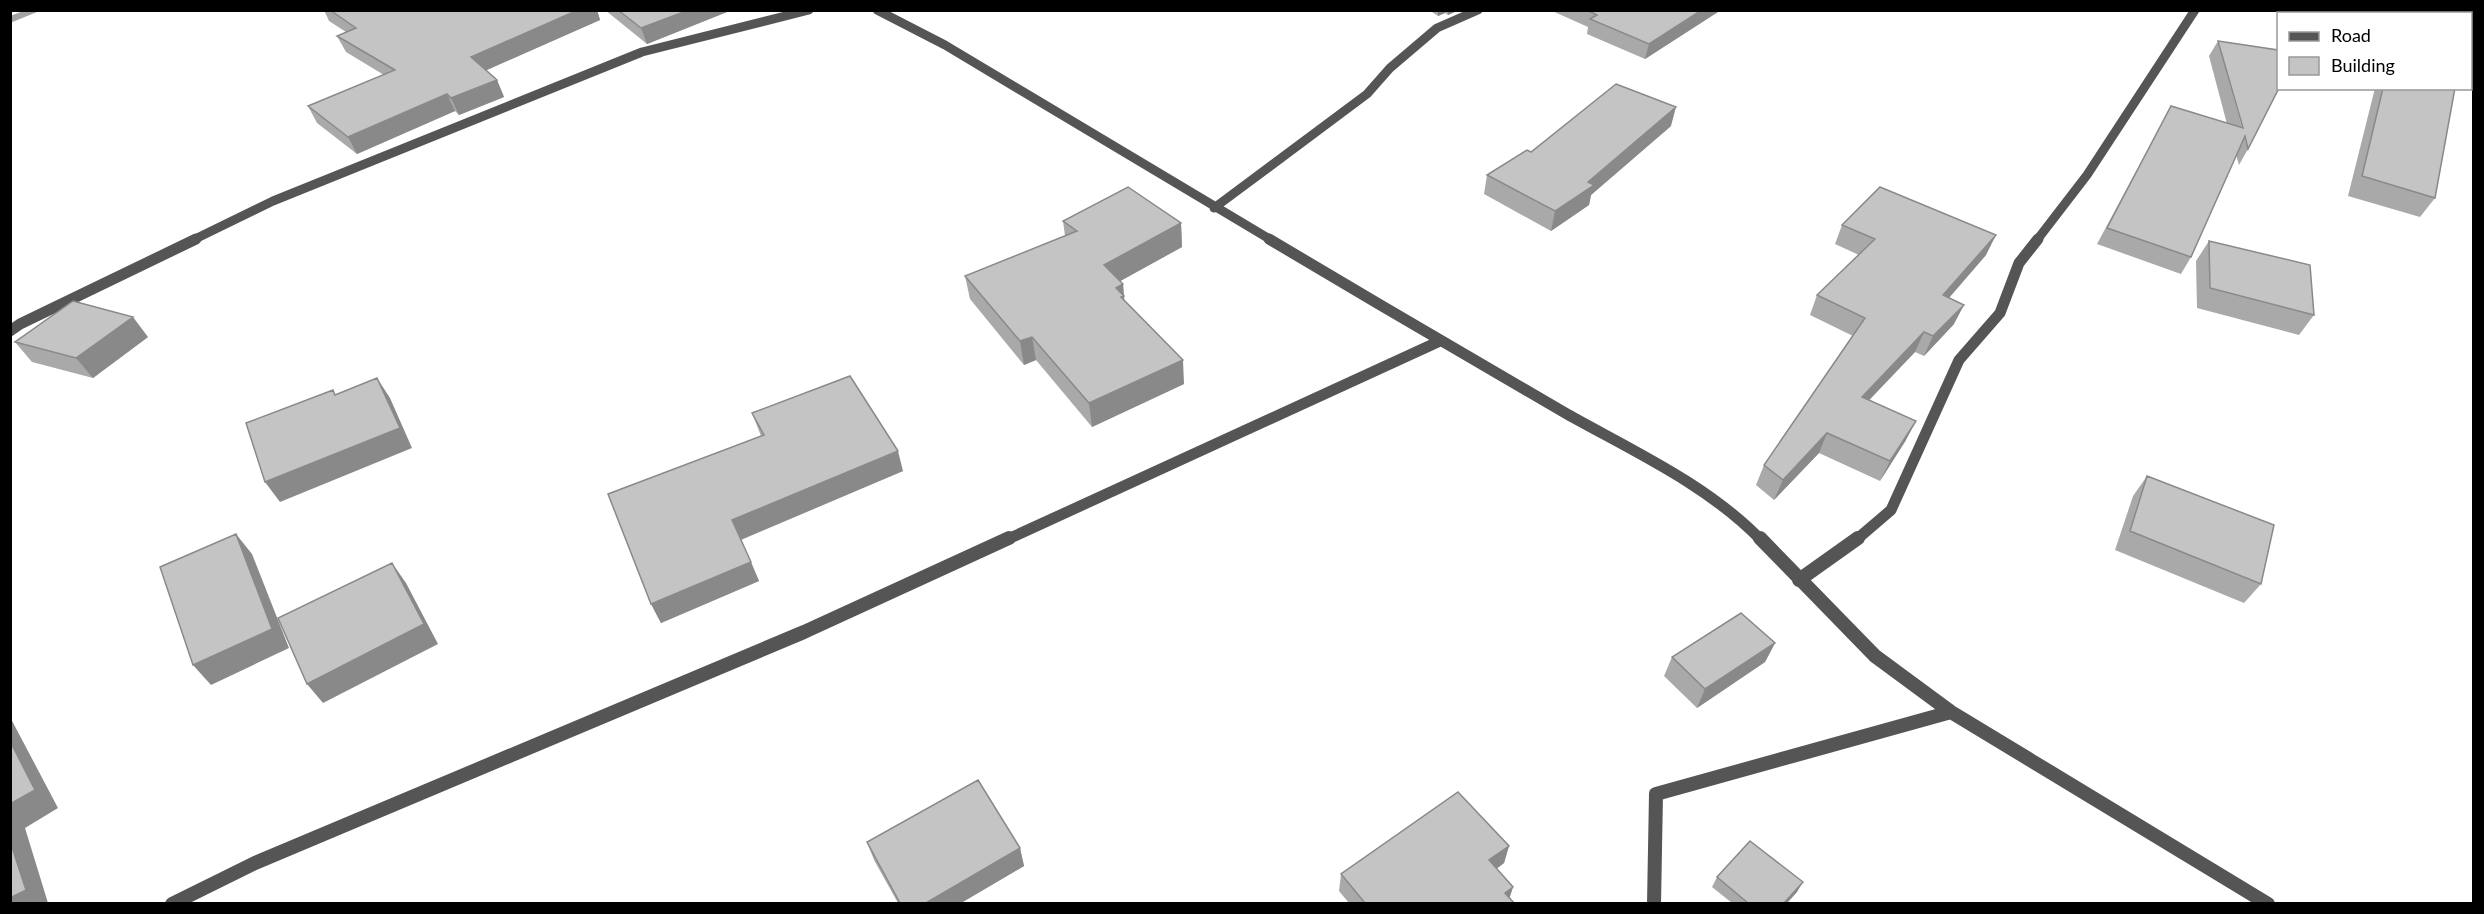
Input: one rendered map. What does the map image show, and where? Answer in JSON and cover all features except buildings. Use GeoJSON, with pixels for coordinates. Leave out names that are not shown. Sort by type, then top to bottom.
{"type":"FeatureCollection","features":[{"type":"Feature","properties":{"kind":"street"},"geometry":{"type":"LineString","coordinates":[[10,331],[20,324],[273,201],[642,52],[809,10]]}},
{"type":"Feature","properties":{"kind":"street"},"geometry":{"type":"LineString","coordinates":[[877,10],[945,45],[1214,208],[1688,483],[1747,525],[1875,657],[1951,712],[2268,903]]}},
{"type":"Feature","properties":{"kind":"street"},"geometry":{"type":"LineString","coordinates":[[1214,208],[1367,94],[1390,68],[1437,28],[1478,10]]}},
{"type":"Feature","properties":{"kind":"street"},"geometry":{"type":"LineString","coordinates":[[1799,580],[1857,539],[1891,510],[1959,360],[2000,313],[2019,263],[2087,175],[2195,10]]}},
{"type":"Feature","properties":{"kind":"street"},"geometry":{"type":"LineString","coordinates":[[172,903],[255,863],[804,632],[1440,341]]}},
{"type":"Feature","properties":{"kind":"street"},"geometry":{"type":"LineString","coordinates":[[1654,903],[1656,794],[1951,712]]}},
{"type":"Feature","properties":{"kind":"waterway"},"geometry":{"type":"LineString","coordinates":[[10,20],[37,10]]}}]}
